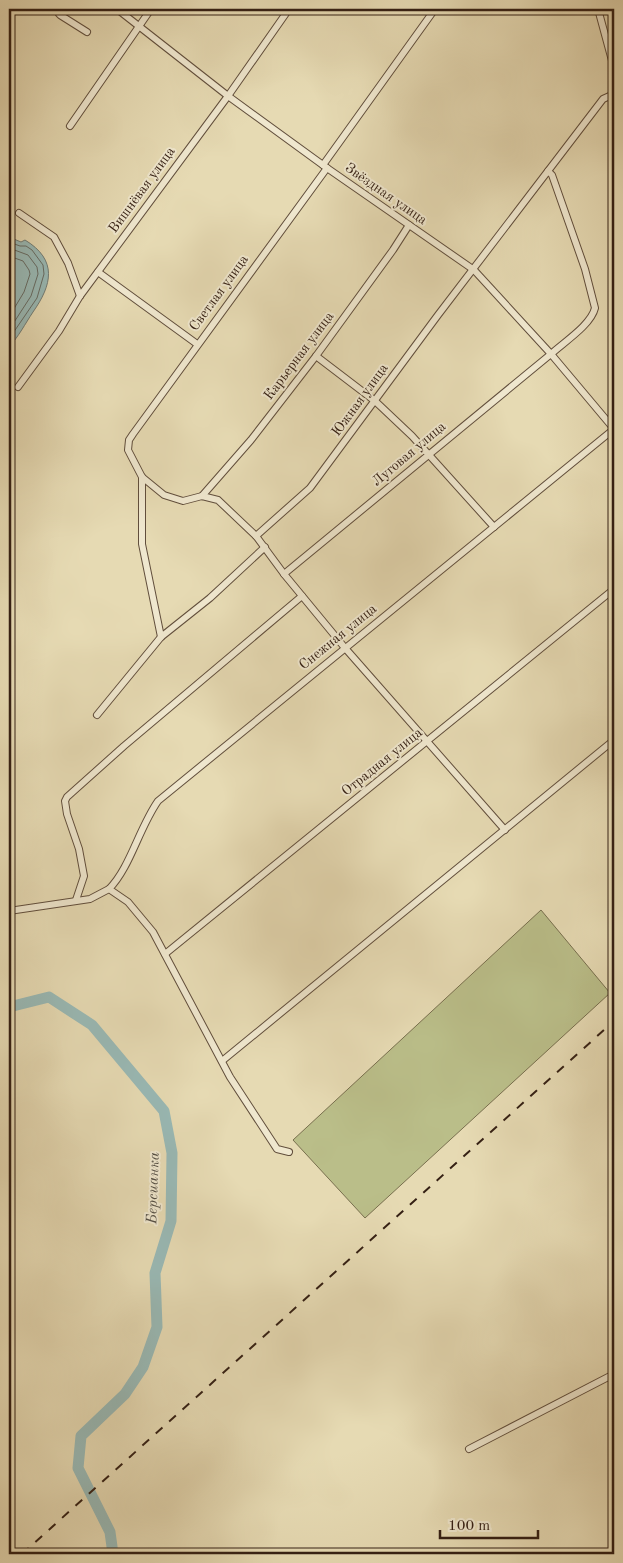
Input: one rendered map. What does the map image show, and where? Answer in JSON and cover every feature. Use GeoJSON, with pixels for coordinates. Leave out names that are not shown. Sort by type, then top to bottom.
{"type":"FeatureCollection","features":[{"type":"Feature","properties":{"kind":"street"},"geometry":{"type":"LineString","coordinates":[[62,9],[60,15],[87,32]]}},
{"type":"Feature","properties":{"kind":"street","name":"Звёздная улица"},"geometry":{"type":"LineString","coordinates":[[117,9],[228,96],[325,167],[474,270],[551,354],[614,429]]}},
{"type":"Feature","properties":{"kind":"street"},"geometry":{"type":"LineString","coordinates":[[70,126],[151,9]]}},
{"type":"Feature","properties":{"kind":"street","name":"Вишнёвая улица"},"geometry":{"type":"LineString","coordinates":[[18,387],[59,332],[80,296],[228,96],[289,9]]}},
{"type":"Feature","properties":{"kind":"street","name":"Светлая улица"},"geometry":{"type":"LineString","coordinates":[[142,478],[128,450],[128,440],[325,167],[435,9]]}},
{"type":"Feature","properties":{"kind":"street"},"geometry":{"type":"LineString","coordinates":[[598,9],[614,68]]}},
{"type":"Feature","properties":{"kind":"street","name":"Южная улица"},"geometry":{"type":"LineString","coordinates":[[256,536],[310,488],[603,99],[614,94]]}},
{"type":"Feature","properties":{"kind":"street","name":"Луговая улица"},"geometry":{"type":"LineString","coordinates":[[284,574],[551,354],[593,315],[595,308],[582,260],[552,175],[548,171]]}},
{"type":"Feature","properties":{"kind":"street"},"geometry":{"type":"LineString","coordinates":[[19,212],[54,237],[68,263],[80,296]]}},
{"type":"Feature","properties":{"kind":"street","name":"Карьерная улица"},"geometry":{"type":"LineString","coordinates":[[202,496],[251,440],[316,356],[410,225]]}},
{"type":"Feature","properties":{"kind":"street"},"geometry":{"type":"LineString","coordinates":[[98,272],[197,344]]}},
{"type":"Feature","properties":{"kind":"street"},"geometry":{"type":"LineString","coordinates":[[316,356],[374,401],[412,436],[494,527]]}},
{"type":"Feature","properties":{"kind":"street","name":"Снежная улица"},"geometry":{"type":"LineString","coordinates":[[109,889],[121,874],[148,815],[158,802],[614,429]]}},
{"type":"Feature","properties":{"kind":"street"},"geometry":{"type":"LineString","coordinates":[[142,478],[164,495],[183,502],[202,496],[218,500],[256,536],[284,574],[345,648],[505,830]]}},
{"type":"Feature","properties":{"kind":"street"},"geometry":{"type":"LineString","coordinates":[[142,478],[142,544],[161,637]]}},
{"type":"Feature","properties":{"kind":"street"},"geometry":{"type":"LineString","coordinates":[[97,715],[161,637],[210,598],[265,547]]}},
{"type":"Feature","properties":{"kind":"street","name":"Отрадная улица"},"geometry":{"type":"LineString","coordinates":[[165,954],[614,589]]}},
{"type":"Feature","properties":{"kind":"street"},"geometry":{"type":"LineString","coordinates":[[76,900],[84,876],[79,849],[67,814],[65,802],[67,797],[124,746],[302,596]]}},
{"type":"Feature","properties":{"kind":"street"},"geometry":{"type":"LineString","coordinates":[[222,1061],[614,740]]}},
{"type":"Feature","properties":{"kind":"street"},"geometry":{"type":"LineString","coordinates":[[9,911],[90,899],[109,889],[128,902],[153,932],[230,1077],[277,1150],[289,1152]]}},
{"type":"Feature","properties":{"kind":"street"},"geometry":{"type":"LineString","coordinates":[[469,1449],[614,1374]]}},
{"type":"Feature","properties":{"kind":"green space"},"geometry":{"type":"Polygon","coordinates":[[[541,910],[610,993],[365,1218],[293,1140],[541,910]]]}},
{"type":"Feature","properties":{"kind":"water"},"geometry":{"type":"Polygon","coordinates":[[[9,237],[21,242],[25,240],[43,256],[47,264],[48,283],[39,302],[9,347],[9,237]]]}},
{"type":"Feature","properties":{"kind":"waterway","name":"Берсианка"},"geometry":{"type":"LineString","coordinates":[[9,1007],[49,997],[92,1025],[164,1111],[172,1153],[171,1221],[155,1273],[157,1327],[143,1367],[125,1394],[81,1436],[78,1468],[110,1532],[113,1554]]}},
{"type":"Feature","properties":{"kind":"railway"},"geometry":{"type":"LineString","coordinates":[[22,1554],[614,1021]]}}]}
